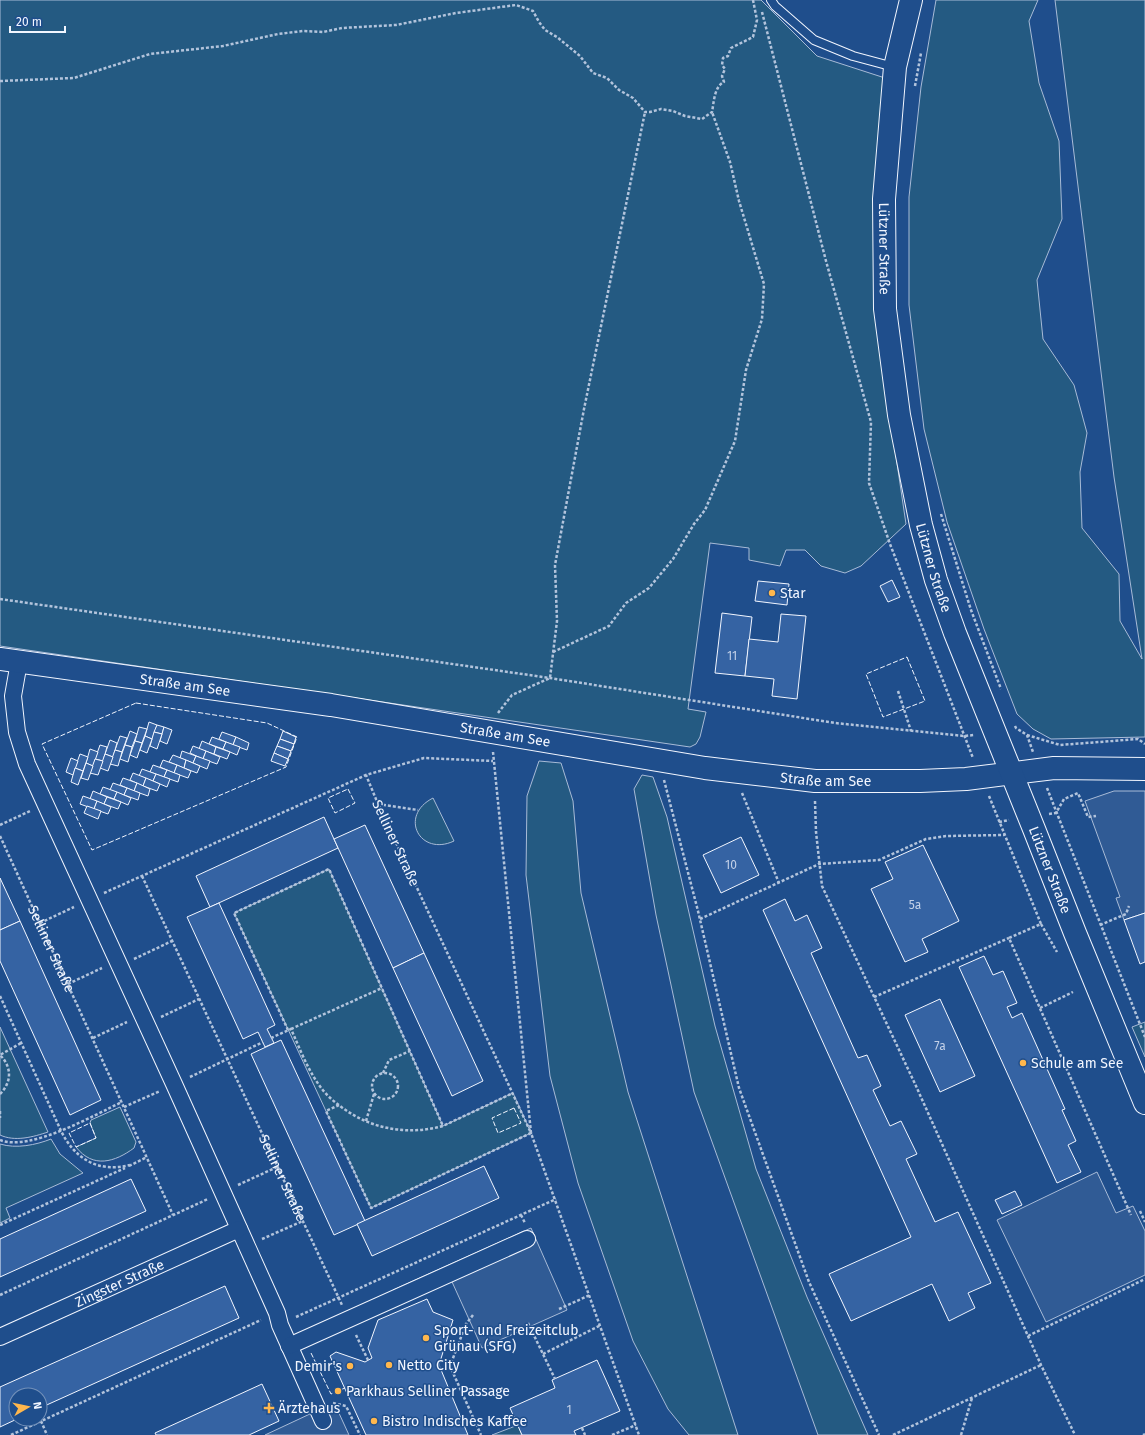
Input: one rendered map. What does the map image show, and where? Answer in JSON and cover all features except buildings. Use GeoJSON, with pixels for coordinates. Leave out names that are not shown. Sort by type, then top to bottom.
{"type":"FeatureCollection","features":[{"type":"Feature","properties":{"kind":"main road","name":"Lützner Straße"},"geometry":{"type":"LineString","coordinates":[[911,0],[895,67],[884,199],[885,301],[899,415],[921,525],[936,580],[955,633],[1145,1103]]}},
{"type":"Feature","properties":{"kind":"main road","name":"Straße am See"},"geometry":{"type":"LineString","coordinates":[[10,660],[331,705],[659,761],[733,772],[815,781],[920,781],[982,778],[1054,768],[1145,769]]}},
{"type":"Feature","properties":{"kind":"street"},"geometry":{"type":"LineString","coordinates":[[10,660],[17,732],[27,764],[223,1192],[323,1421]]}},
{"type":"Feature","properties":{"kind":"street","name":"Zingster Straße"},"geometry":{"type":"LineString","coordinates":[[0,1337],[239,1229]]}},
{"type":"Feature","properties":{"kind":"street"},"geometry":{"type":"LineString","coordinates":[[290,1346],[527,1239]]}},
{"type":"Feature","properties":{"kind":"lane"},"geometry":{"type":"LineString","coordinates":[[771,0],[775,6],[814,40],[853,56],[895,67]]}},
{"type":"Feature","properties":{"kind":"path"},"geometry":{"type":"LineString","coordinates":[[553,652],[609,626],[626,604],[649,588],[673,558],[694,524],[705,510],[735,441],[746,370],[762,319],[764,284],[739,201],[730,162],[712,112],[717,88],[724,82],[722,76],[725,69],[722,64],[723,58],[728,56],[731,48],[753,37],[757,20],[753,0]]}},
{"type":"Feature","properties":{"kind":"path"},"geometry":{"type":"LineString","coordinates":[[0,81],[74,78],[150,54],[223,46],[303,30],[323,32],[342,28],[396,25],[456,13],[516,5],[533,11],[545,30],[557,37],[580,56],[593,73],[607,78],[619,90],[633,98],[645,112]]}},
{"type":"Feature","properties":{"kind":"path"},"geometry":{"type":"LineString","coordinates":[[0,599],[550,678],[835,723],[964,736],[890,544],[869,483],[871,422],[826,261],[761,8]]}},
{"type":"Feature","properties":{"kind":"path"},"geometry":{"type":"LineString","coordinates":[[915,88],[917,73]]}},
{"type":"Feature","properties":{"kind":"path"},"geometry":{"type":"LineString","coordinates":[[645,112],[661,109],[702,119],[712,112]]}},
{"type":"Feature","properties":{"kind":"path"},"geometry":{"type":"LineString","coordinates":[[550,678],[557,621],[555,565],[584,408],[645,112]]}},
{"type":"Feature","properties":{"kind":"path"},"geometry":{"type":"LineString","coordinates":[[941,512],[971,610],[1002,691]]}},
{"type":"Feature","properties":{"kind":"path"},"geometry":{"type":"LineString","coordinates":[[491,733],[499,711],[512,695],[550,678]]}},
{"type":"Feature","properties":{"kind":"path"},"geometry":{"type":"LineString","coordinates":[[898,691],[911,731]]}},
{"type":"Feature","properties":{"kind":"path"},"geometry":{"type":"LineString","coordinates":[[1013,720],[1016,728]]}},
{"type":"Feature","properties":{"kind":"path"},"geometry":{"type":"LineString","coordinates":[[1027,735],[1060,745],[1138,739],[1145,744]]}},
{"type":"Feature","properties":{"kind":"path"},"geometry":{"type":"LineString","coordinates":[[40,923],[366,775],[424,758],[494,761],[532,1133],[639,1435]]}},
{"type":"Feature","properties":{"kind":"path"},"geometry":{"type":"LineString","coordinates":[[659,761],[700,919],[739,1088],[809,1282],[879,1435]]}},
{"type":"Feature","properties":{"kind":"path"},"geometry":{"type":"LineString","coordinates":[[733,772],[779,883]]}},
{"type":"Feature","properties":{"kind":"path","name":"Selliner Straße"},"geometry":{"type":"LineString","coordinates":[[366,775],[378,804],[532,1133]]}},
{"type":"Feature","properties":{"kind":"path"},"geometry":{"type":"LineString","coordinates":[[815,781],[816,832],[822,886],[969,1203],[1041,1365],[1075,1435]]}},
{"type":"Feature","properties":{"kind":"path"},"geometry":{"type":"LineString","coordinates":[[1096,816],[1088,817],[1078,793],[1064,799],[1056,813],[1145,1036]]}},
{"type":"Feature","properties":{"kind":"path"},"geometry":{"type":"LineString","coordinates":[[0,826],[45,804]]}},
{"type":"Feature","properties":{"kind":"path"},"geometry":{"type":"LineString","coordinates":[[378,804],[418,810]]}},
{"type":"Feature","properties":{"kind":"path"},"geometry":{"type":"LineString","coordinates":[[999,822],[1041,924],[1057,952]]}},
{"type":"Feature","properties":{"kind":"path"},"geometry":{"type":"LineString","coordinates":[[700,919],[819,864],[879,860],[926,839],[946,836],[1004,835]]}},
{"type":"Feature","properties":{"kind":"path","name":"Selliner Straße"},"geometry":{"type":"LineString","coordinates":[[0,836],[173,1215]]}},
{"type":"Feature","properties":{"kind":"path"},"geometry":{"type":"LineString","coordinates":[[444,1126],[329,869],[234,913],[289,1030],[315,1078],[327,1095],[339,1105],[366,1121],[384,1128],[403,1131],[422,1131],[444,1126],[513,1093]]}},
{"type":"Feature","properties":{"kind":"path","name":"Selliner Straße"},"geometry":{"type":"LineString","coordinates":[[142,876],[338,1298]]}},
{"type":"Feature","properties":{"kind":"path"},"geometry":{"type":"LineString","coordinates":[[1100,924],[1126,914],[1128,906]]}},
{"type":"Feature","properties":{"kind":"path"},"geometry":{"type":"LineString","coordinates":[[873,997],[1041,924]]}},
{"type":"Feature","properties":{"kind":"path"},"geometry":{"type":"LineString","coordinates":[[1009,938],[1131,1215]]}},
{"type":"Feature","properties":{"kind":"path"},"geometry":{"type":"LineString","coordinates":[[68,984],[172,942]]}},
{"type":"Feature","properties":{"kind":"path"},"geometry":{"type":"LineString","coordinates":[[271,1038],[382,988]]}},
{"type":"Feature","properties":{"kind":"path"},"geometry":{"type":"LineString","coordinates":[[1040,1008],[1073,992]]}},
{"type":"Feature","properties":{"kind":"path"},"geometry":{"type":"LineString","coordinates":[[0,996],[61,1131],[73,1150],[89,1163],[111,1167],[130,1166]]}},
{"type":"Feature","properties":{"kind":"path"},"geometry":{"type":"LineString","coordinates":[[93,1038],[199,999]]}},
{"type":"Feature","properties":{"kind":"path"},"geometry":{"type":"LineString","coordinates":[[227,1060],[263,1042]]}},
{"type":"Feature","properties":{"kind":"path"},"geometry":{"type":"LineString","coordinates":[[0,1094],[7,1086],[10,1077],[9,1068],[0,1055],[21,1043]]}},
{"type":"Feature","properties":{"kind":"path"},"geometry":{"type":"LineString","coordinates":[[383,1073],[391,1075],[395,1078],[398,1086],[397,1092],[389,1099],[378,1098],[372,1089],[372,1083],[375,1078],[383,1073],[389,1060],[410,1051]]}},
{"type":"Feature","properties":{"kind":"path"},"geometry":{"type":"LineString","coordinates":[[366,1121],[374,1094]]}},
{"type":"Feature","properties":{"kind":"path"},"geometry":{"type":"LineString","coordinates":[[0,1140],[13,1142],[46,1137],[122,1102]]}},
{"type":"Feature","properties":{"kind":"path"},"geometry":{"type":"LineString","coordinates":[[339,1105],[326,1111],[371,1208],[532,1133]]}},
{"type":"Feature","properties":{"kind":"path"},"geometry":{"type":"LineString","coordinates":[[0,1111],[0,1118]]}},
{"type":"Feature","properties":{"kind":"path"},"geometry":{"type":"LineString","coordinates":[[0,1226],[147,1157]]}},
{"type":"Feature","properties":{"kind":"path"},"geometry":{"type":"LineString","coordinates":[[0,1295],[278,1167]]}},
{"type":"Feature","properties":{"kind":"path"},"geometry":{"type":"LineString","coordinates":[[48,1418],[278,1319],[338,1298],[556,1199]]}},
{"type":"Feature","properties":{"kind":"path"},"geometry":{"type":"LineString","coordinates":[[1140,1211],[1145,1222]]}},
{"type":"Feature","properties":{"kind":"path"},"geometry":{"type":"LineString","coordinates":[[247,1246],[303,1221]]}},
{"type":"Feature","properties":{"kind":"path"},"geometry":{"type":"LineString","coordinates":[[1028,1336],[1145,1279]]}},
{"type":"Feature","properties":{"kind":"path"},"geometry":{"type":"LineString","coordinates":[[559,1309],[590,1295]]}},
{"type":"Feature","properties":{"kind":"path"},"geometry":{"type":"LineString","coordinates":[[473,1315],[466,1324],[450,1366],[481,1435]]}},
{"type":"Feature","properties":{"kind":"path"},"geometry":{"type":"LineString","coordinates":[[528,1323],[555,1379]]}},
{"type":"Feature","properties":{"kind":"path"},"geometry":{"type":"LineString","coordinates":[[543,1354],[601,1325]]}},
{"type":"Feature","properties":{"kind":"path"},"geometry":{"type":"LineString","coordinates":[[893,1435],[1041,1365]]}},
{"type":"Feature","properties":{"kind":"path"},"geometry":{"type":"LineString","coordinates":[[961,1435],[972,1398]]}},
{"type":"Feature","properties":{"kind":"path"},"geometry":{"type":"LineString","coordinates":[[612,1435],[636,1425]]}},
{"type":"Feature","properties":{"kind":"path"},"geometry":{"type":"LineString","coordinates":[[11,1435],[28,1427]]}},
{"type":"Feature","properties":{"kind":"path"},"geometry":{"type":"LineString","coordinates":[[582,1428],[585,1435]]}},
{"type":"Feature","properties":{"kind":"shaded area"},"geometry":{"type":"Polygon","coordinates":[[[0,0],[761,0],[817,56],[885,78],[890,416],[906,524],[861,566],[845,573],[821,566],[805,550],[786,550],[780,566],[749,560],[749,548],[710,543],[688,709],[706,712],[700,737],[696,744],[690,747],[0,646],[0,0]]]}},
{"type":"Feature","properties":{"kind":"shaded area"},"geometry":{"type":"Polygon","coordinates":[[[936,0],[1038,0],[1029,21],[1039,83],[1059,141],[1062,219],[1037,280],[1043,339],[1074,385],[1087,433],[1080,472],[1082,528],[1119,574],[1120,621],[1142,659],[1114,477],[1055,0],[1145,0],[1145,737],[1051,739],[1033,729],[1017,714],[984,629],[947,522],[924,429],[909,305],[909,197],[921,87],[936,0]]]}},
{"type":"Feature","properties":{"kind":"shaded area"},"geometry":{"type":"Polygon","coordinates":[[[539,761],[561,763],[573,801],[581,893],[628,1092],[738,1435],[689,1435],[668,1409],[633,1341],[578,1183],[550,1076],[526,875],[527,796],[539,761]]]}},
{"type":"Feature","properties":{"kind":"shaded area"},"geometry":{"type":"Polygon","coordinates":[[[642,775],[653,777],[667,817],[715,1026],[756,1169],[807,1297],[868,1435],[818,1435],[694,1092],[656,915],[634,789],[642,775]]]}},
{"type":"Feature","properties":{"kind":"shaded area"},"geometry":{"type":"Polygon","coordinates":[[[1114,791],[1145,791],[1145,913],[1124,920],[1116,898],[1120,897],[1085,801],[1114,791]]]}},
{"type":"Feature","properties":{"kind":"shaded area"},"geometry":{"type":"Polygon","coordinates":[[[433,798],[454,841],[442,844],[431,844],[423,839],[418,832],[415,824],[417,815],[422,806],[433,798]]]}},
{"type":"Feature","properties":{"kind":"shaded area"},"geometry":{"type":"Polygon","coordinates":[[[329,869],[443,1126],[513,1093],[531,1133],[371,1208],[234,913],[329,869]]]}},
{"type":"Feature","properties":{"kind":"shaded area"},"geometry":{"type":"Polygon","coordinates":[[[1145,1022],[1145,1057],[1132,1027],[1145,1022]]]}},
{"type":"Feature","properties":{"kind":"shaded area"},"geometry":{"type":"Polygon","coordinates":[[[0,1027],[48,1132],[30,1137],[18,1138],[0,1135],[0,1027]]]}},
{"type":"Feature","properties":{"kind":"shaded area"},"geometry":{"type":"Polygon","coordinates":[[[120,1107],[136,1142],[134,1148],[119,1157],[104,1161],[97,1161],[83,1154],[76,1147],[96,1138],[90,1123],[91,1120],[120,1107]]]}},
{"type":"Feature","properties":{"kind":"shaded area"},"geometry":{"type":"Polygon","coordinates":[[[51,1139],[60,1154],[83,1173],[6,1208],[10,1218],[0,1223],[0,1144],[26,1146],[51,1139]]]}},
{"type":"Feature","properties":{"kind":"shaded area"},"geometry":{"type":"Polygon","coordinates":[[[1097,1172],[1116,1213],[1133,1206],[1145,1231],[1145,1275],[1046,1322],[997,1220],[1097,1172]]]}},
{"type":"Feature","properties":{"kind":"shaded area"},"geometry":{"type":"Polygon","coordinates":[[[531,1228],[567,1310],[482,1348],[448,1273],[393,1290],[531,1228]]]}},
{"type":"Feature","properties":{"kind":"shaded area"},"geometry":{"type":"Polygon","coordinates":[[[327,1406],[338,1411],[349,1435],[265,1435],[327,1406]]]}},
{"type":"Feature","properties":{"kind":"shaded area"},"geometry":{"type":"Polygon","coordinates":[[[518,1425],[522,1435],[492,1435],[518,1425]]]}},
{"type":"Feature","properties":{"kind":"fence"},"geometry":{"type":"LineString","coordinates":[[907,657],[925,701],[883,717],[866,674],[907,657]]}},
{"type":"Feature","properties":{"kind":"fence"},"geometry":{"type":"LineString","coordinates":[[136,703],[267,723],[297,737],[286,767],[92,850],[42,744],[136,703]]}},
{"type":"Feature","properties":{"kind":"fence"},"geometry":{"type":"LineString","coordinates":[[348,789],[355,803],[335,813],[328,798],[348,789]]}},
{"type":"Feature","properties":{"kind":"fence"},"geometry":{"type":"LineString","coordinates":[[514,1108],[521,1123],[498,1133],[492,1118],[514,1108]]}},
{"type":"Feature","properties":{"kind":"fence"},"geometry":{"type":"LineString","coordinates":[[90,1123],[96,1138],[76,1147],[69,1133],[90,1123]]}},
{"type":"Feature","properties":{"kind":"fence"},"geometry":{"type":"LineString","coordinates":[[311,1353],[331,1394],[345,1388]]}},
{"type":"Feature","properties":{"kind":"place","name":"Star"},"geometry":{"type":"Point","coordinates":[772,593]}},
{"type":"Feature","properties":{"kind":"place","name":"Schule am See"},"geometry":{"type":"Point","coordinates":[1023,1063]}},
{"type":"Feature","properties":{"kind":"place","name":"Sport- und Freizeitclub Grünau (SFG)"},"geometry":{"type":"Point","coordinates":[426,1338]}},
{"type":"Feature","properties":{"kind":"place","name":"Netto City"},"geometry":{"type":"Point","coordinates":[389,1365]}},
{"type":"Feature","properties":{"kind":"place","name":"Demir's"},"geometry":{"type":"Point","coordinates":[350,1366]}},
{"type":"Feature","properties":{"kind":"place","name":"Parkhaus Selliner Passage"},"geometry":{"type":"Point","coordinates":[338,1391]}},
{"type":"Feature","properties":{"kind":"place","name":"Ärztehaus"},"geometry":{"type":"Point","coordinates":[269,1408]}},
{"type":"Feature","properties":{"kind":"place","name":"Bistro Indisches Kaffee"},"geometry":{"type":"Point","coordinates":[374,1421]}}]}
